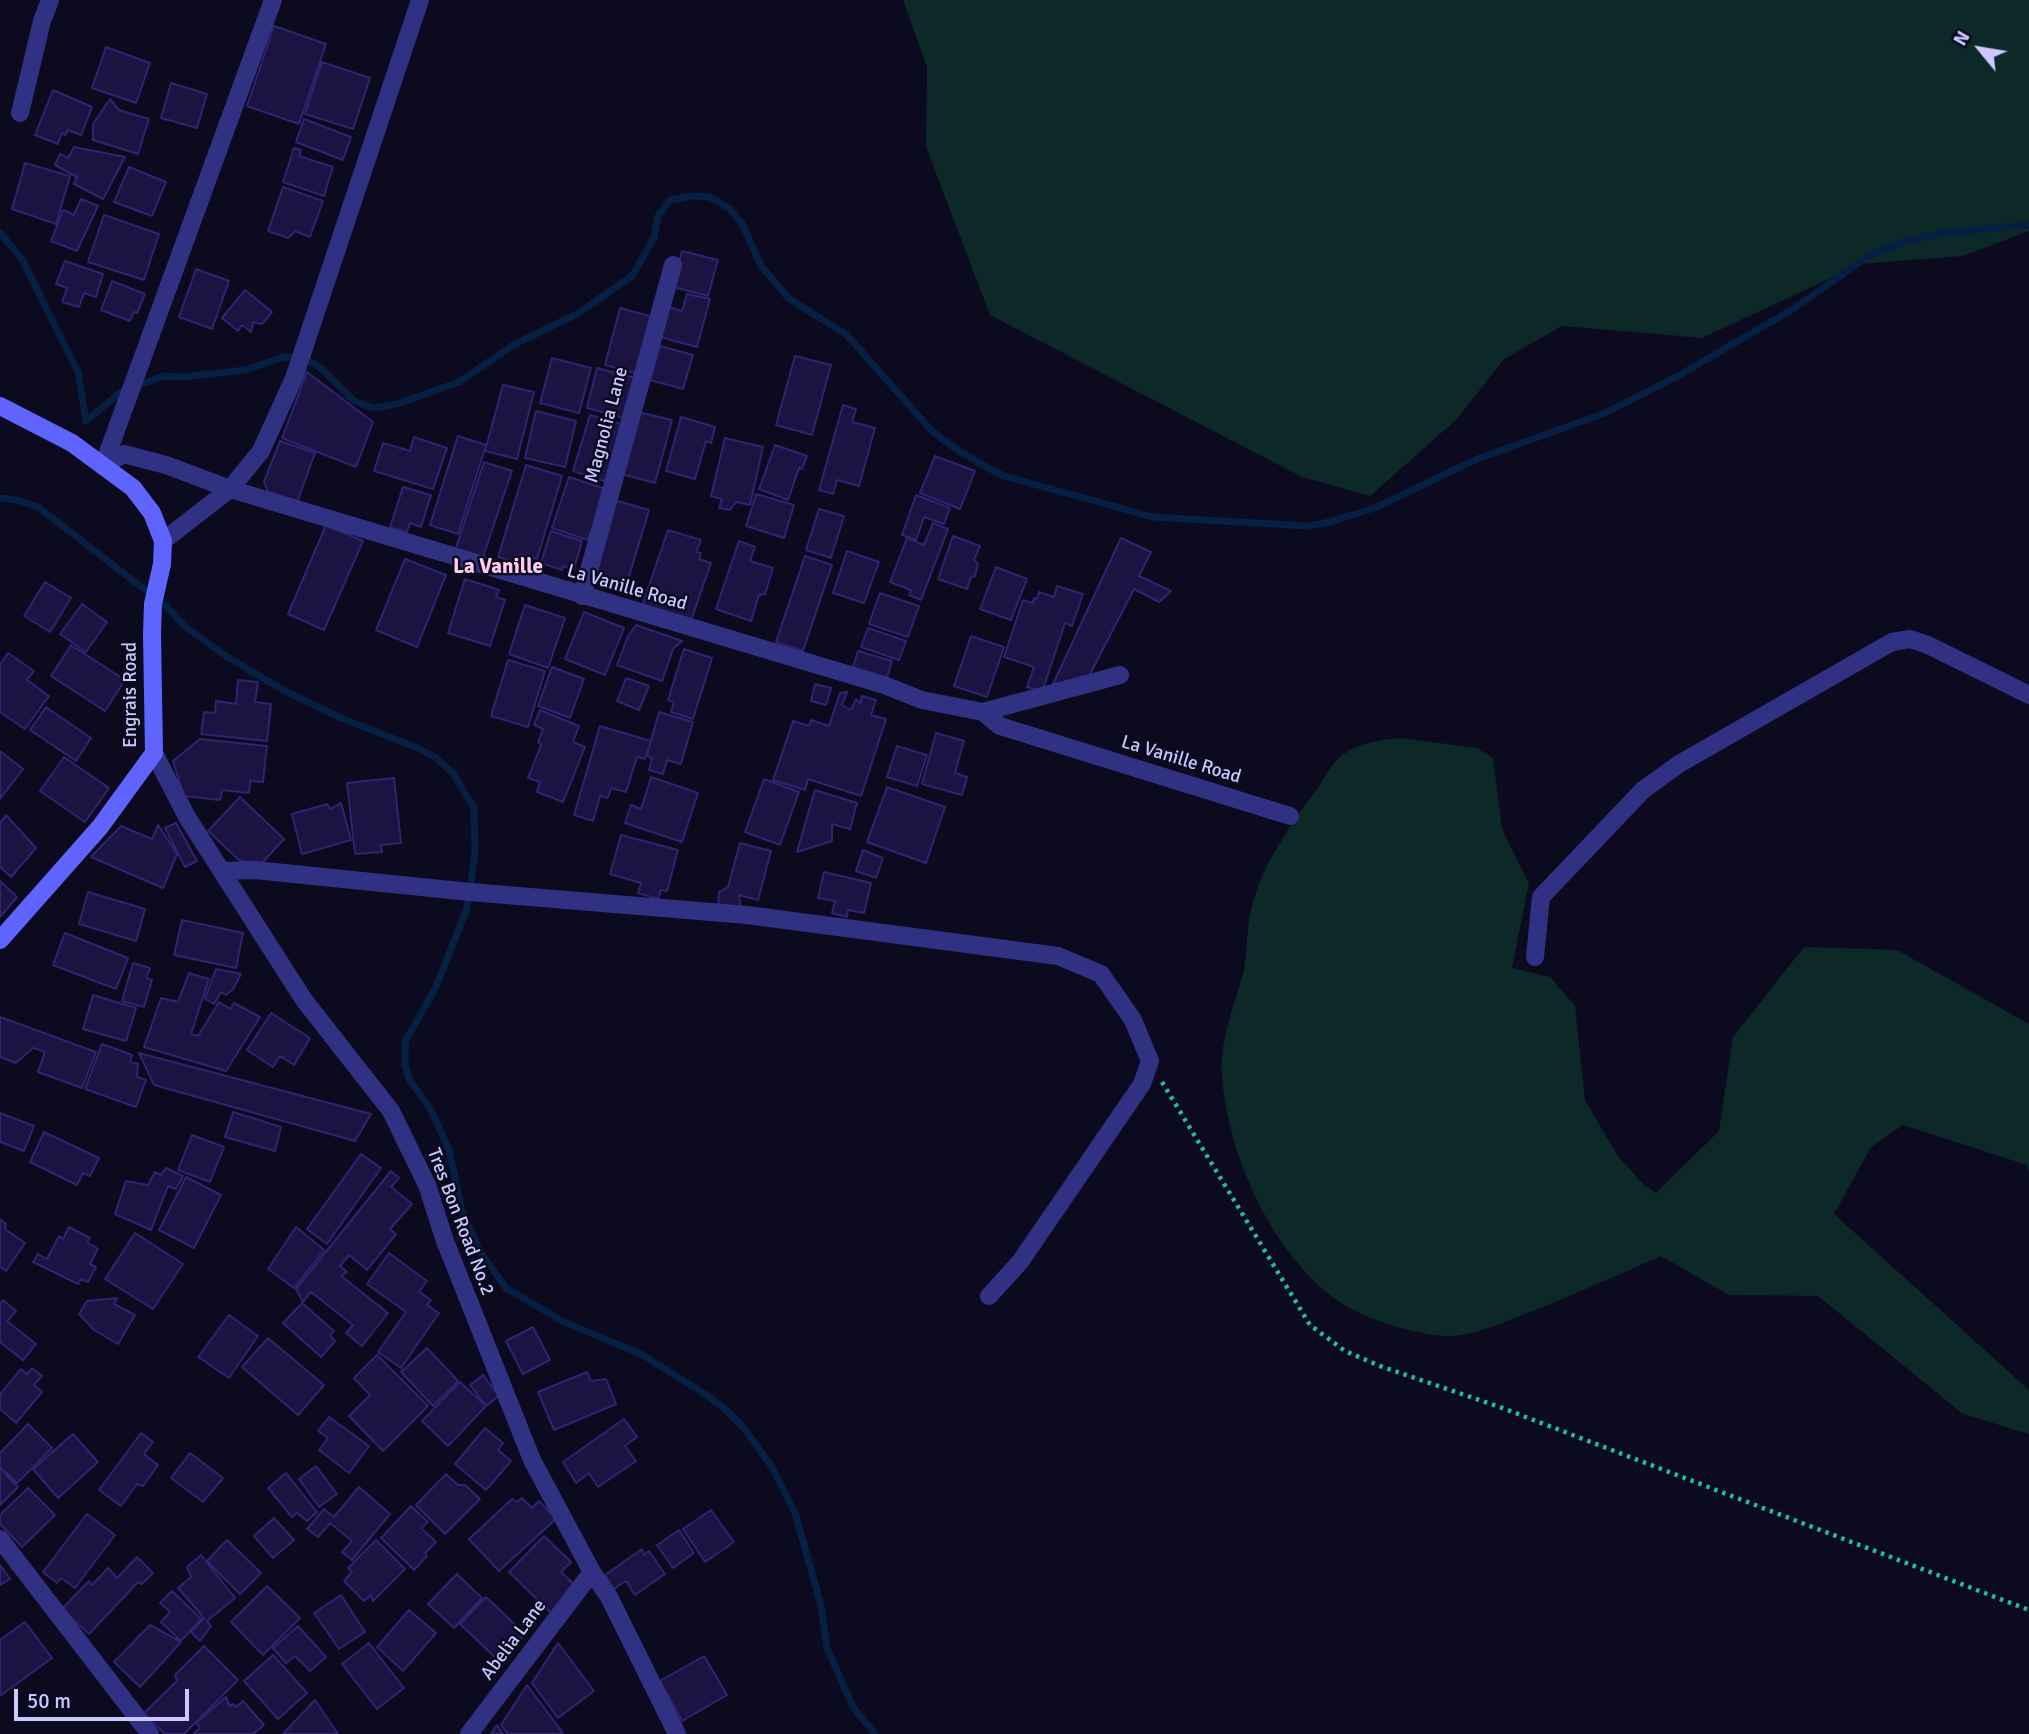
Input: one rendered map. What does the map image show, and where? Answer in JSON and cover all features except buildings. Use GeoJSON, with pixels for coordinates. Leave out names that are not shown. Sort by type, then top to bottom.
{"type":"FeatureCollection","features":[{"type":"Feature","properties":{"kind":"street"},"geometry":{"type":"LineString","coordinates":[[20,113],[42,21],[50,0]]}},
{"type":"Feature","properties":{"kind":"street"},"geometry":{"type":"LineString","coordinates":[[103,466],[273,0]]}},
{"type":"Feature","properties":{"kind":"street"},"geometry":{"type":"LineString","coordinates":[[163,541],[230,489],[261,451],[294,378],[420,0]]}},
{"type":"Feature","properties":{"kind":"street","name":"Magnolia Lane"},"geometry":{"type":"LineString","coordinates":[[582,596],[673,265]]}},
{"type":"Feature","properties":{"kind":"street","name":"Engrais Road"},"geometry":{"type":"LineString","coordinates":[[0,406],[72,443],[133,488],[152,513],[163,541],[162,564],[153,604],[154,753],[100,827],[0,940]]}},
{"type":"Feature","properties":{"kind":"street","name":"La Vanille Road"},"geometry":{"type":"LineString","coordinates":[[103,466],[124,454],[166,465],[230,489],[884,685],[922,700],[983,712],[1120,675]]}},
{"type":"Feature","properties":{"kind":"street"},"geometry":{"type":"LineString","coordinates":[[1535,957],[1541,897],[1643,790],[1679,764],[1892,642],[1910,639],[1928,645],[2029,695]]}},
{"type":"Feature","properties":{"kind":"street","name":"La Vanille Road"},"geometry":{"type":"LineString","coordinates":[[983,712],[1000,726],[1290,816]]}},
{"type":"Feature","properties":{"kind":"street","name":"Tres Bon Road No.2"},"geometry":{"type":"LineString","coordinates":[[154,753],[187,817],[304,1000],[391,1111],[427,1185],[445,1241],[522,1437],[592,1572],[609,1597],[671,1730]]}},
{"type":"Feature","properties":{"kind":"street"},"geometry":{"type":"LineString","coordinates":[[222,871],[255,870],[470,892],[747,915],[1058,956],[1101,974],[1133,1020],[1150,1061],[1142,1084],[1134,1096],[1020,1262],[989,1296]]}},
{"type":"Feature","properties":{"kind":"street"},"geometry":{"type":"LineString","coordinates":[[0,1539],[150,1734]]}},
{"type":"Feature","properties":{"kind":"street","name":"Abelia Lane"},"geometry":{"type":"LineString","coordinates":[[470,1734],[592,1572]]}},
{"type":"Feature","properties":{"kind":"path"},"geometry":{"type":"LineString","coordinates":[[1150,1061],[1310,1325],[1345,1351],[1380,1366],[1497,1406],[2029,1610]]}},
{"type":"Feature","properties":{"kind":"green space"},"geometry":{"type":"Polygon","coordinates":[[[903,0],[2029,0],[2029,231],[1963,256],[1861,264],[1702,338],[1562,326],[1504,359],[1457,419],[1370,496],[1302,477],[990,315],[926,147],[927,67],[903,0]]]}},
{"type":"Feature","properties":{"kind":"green space"},"geometry":{"type":"Polygon","coordinates":[[[1401,738],[1477,748],[1493,758],[1502,829],[1529,883],[1512,968],[1550,977],[1575,1006],[1585,1100],[1617,1155],[1643,1184],[1656,1193],[1719,1131],[1733,1037],[1804,947],[1897,950],[2029,1024],[2029,1171],[2027,1165],[1903,1125],[1871,1147],[1834,1214],[2029,1390],[2029,1434],[1963,1414],[1818,1296],[1729,1295],[1661,1256],[1534,1311],[1457,1336],[1421,1333],[1374,1319],[1346,1306],[1311,1278],[1272,1228],[1243,1169],[1226,1107],[1222,1077],[1223,1050],[1244,969],[1249,918],[1262,877],[1279,845],[1330,768],[1341,756],[1365,744],[1401,738]]]}},
{"type":"Feature","properties":{"kind":"waterway"},"geometry":{"type":"LineString","coordinates":[[86,421],[121,392],[163,376],[183,377],[245,370],[284,357],[305,358],[322,369],[354,401],[373,408],[397,404],[459,382],[515,344],[577,314],[632,276],[654,238],[658,216],[670,200],[691,196],[710,197],[730,209],[743,225],[760,264],[788,298],[847,335],[931,430],[985,466],[1004,476],[1153,517],[1308,526],[1377,507],[1477,459],[1605,413],[1678,376],[1793,309],[1869,256],[1909,240],[1954,232],[2029,225]]}},
{"type":"Feature","properties":{"kind":"waterway"},"geometry":{"type":"LineString","coordinates":[[0,233],[22,259],[78,372],[86,421]]}},
{"type":"Feature","properties":{"kind":"waterway"},"geometry":{"type":"LineString","coordinates":[[0,498],[38,507],[166,606],[187,628],[226,656],[283,690],[341,718],[418,748],[436,758],[453,773],[474,808],[475,850],[470,892],[466,911],[435,989],[405,1042],[405,1065],[409,1079],[431,1110],[449,1150],[462,1211],[481,1253],[506,1288],[564,1322],[641,1354],[708,1396],[744,1428],[772,1467],[795,1513],[821,1605],[827,1648],[853,1707],[875,1734]]}},
{"type":"Feature","properties":{"kind":"district","name":"La Vanille"},"geometry":{"type":"Point","coordinates":[498,567]}}]}
